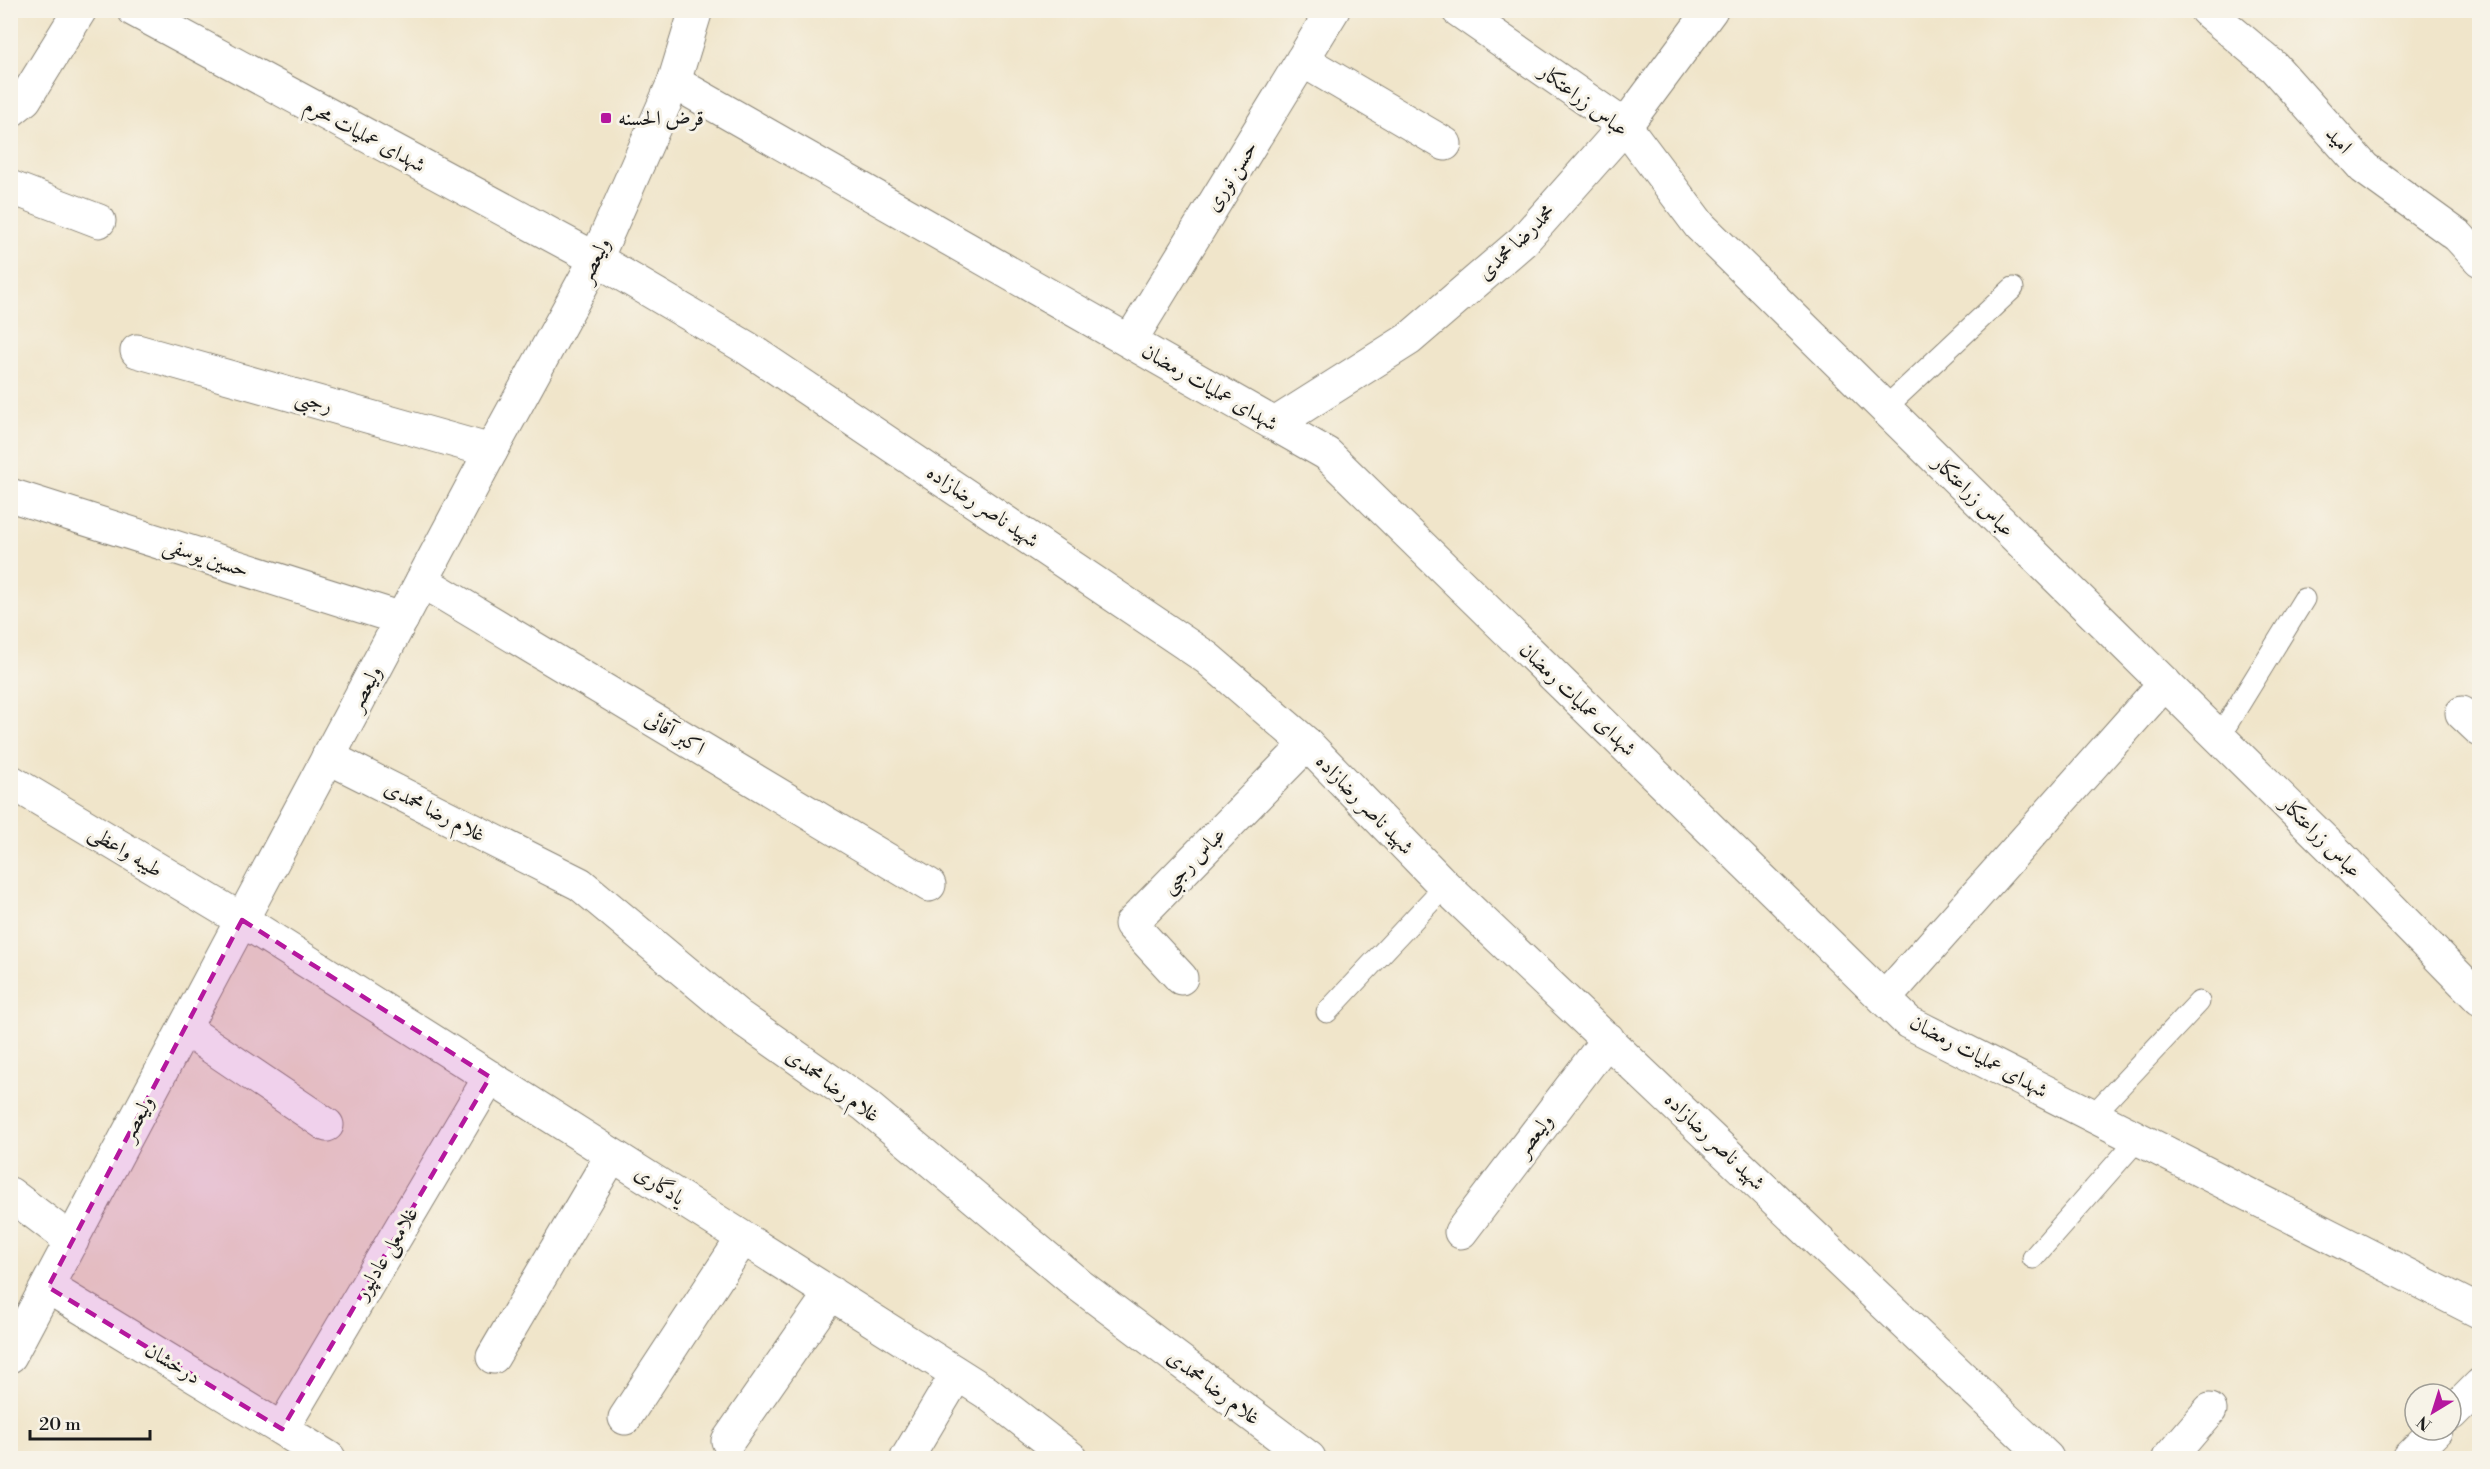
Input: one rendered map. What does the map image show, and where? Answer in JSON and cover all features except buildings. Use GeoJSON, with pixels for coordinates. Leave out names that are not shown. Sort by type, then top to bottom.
{"type":"FeatureCollection","features":[{"type":"Feature","properties":{"kind":"street"},"geometry":{"type":"LineString","coordinates":[[10,111],[25,99],[80,10]]}},
{"type":"Feature","properties":{"kind":"street","name":"شهدای عملیات محرم"},"geometry":{"type":"LineString","coordinates":[[134,10],[596,259]]}},
{"type":"Feature","properties":{"kind":"street","name":"ولیعصر"},"geometry":{"type":"LineString","coordinates":[[10,1356],[491,451],[596,259],[674,82],[696,10]]}},
{"type":"Feature","properties":{"kind":"street","name":"حسن نوری"},"geometry":{"type":"LineString","coordinates":[[1130,341],[1333,10]]}},
{"type":"Feature","properties":{"kind":"street","name":"عباس زراعتکار"},"geometry":{"type":"LineString","coordinates":[[1458,10],[1625,126],[1701,226],[2219,737],[2480,999]]}},
{"type":"Feature","properties":{"kind":"street","name":"محمدرضا محمدی"},"geometry":{"type":"LineString","coordinates":[[1275,424],[1408,339],[1523,241],[1625,126],[1711,10]]}},
{"type":"Feature","properties":{"kind":"street","name":"امید"},"geometry":{"type":"LineString","coordinates":[[2206,10],[2274,67],[2364,168],[2458,236],[2480,260]]}},
{"type":"Feature","properties":{"kind":"street"},"geometry":{"type":"LineString","coordinates":[[1302,60],[1445,144]]}},
{"type":"Feature","properties":{"kind":"street","name":"شهدای عملیات رمضان"},"geometry":{"type":"LineString","coordinates":[[674,82],[1327,454],[1908,1022],[2480,1312]]}},
{"type":"Feature","properties":{"kind":"street"},"geometry":{"type":"LineString","coordinates":[[10,187],[99,221]]}},
{"type":"Feature","properties":{"kind":"street","name":"شهید ناصر رضازاده"},"geometry":{"type":"LineString","coordinates":[[596,259],[747,348],[1207,658],[1307,744],[1445,886],[2047,1458]]}},
{"type":"Feature","properties":{"kind":"street","name":"رجبی"},"geometry":{"type":"LineString","coordinates":[[137,351],[491,451]]}},
{"type":"Feature","properties":{"kind":"street","name":"حسین یوسفی"},"geometry":{"type":"LineString","coordinates":[[10,495],[402,619]]}},
{"type":"Feature","properties":{"kind":"street","name":"اکبر آقائی"},"geometry":{"type":"LineString","coordinates":[[422,581],[929,885]]}},
{"type":"Feature","properties":{"kind":"street"},"geometry":{"type":"LineString","coordinates":[[1885,998],[2164,683]]}},
{"type":"Feature","properties":{"kind":"street","name":"عباس رجبی"},"geometry":{"type":"LineString","coordinates":[[1181,978],[1131,924],[1307,744]]}},
{"type":"Feature","properties":{"kind":"street","name":"غلام رضا محمدی"},"geometry":{"type":"LineString","coordinates":[[328,757],[580,884],[738,1016],[866,1106],[1079,1285],[1309,1458]]}},
{"type":"Feature","properties":{"kind":"street","name":"طیبه واعظی"},"geometry":{"type":"LineString","coordinates":[[10,781],[243,920]]}},
{"type":"Feature","properties":{"kind":"street","name":"یادگاری"},"geometry":{"type":"LineString","coordinates":[[243,920],[986,1392],[1071,1458]]}},
{"type":"Feature","properties":{"kind":"street"},"geometry":{"type":"LineString","coordinates":[[184,1029],[327,1125]]}},
{"type":"Feature","properties":{"kind":"street","name":"ولیعصر"},"geometry":{"type":"LineString","coordinates":[[1461,1232],[1608,1039]]}},
{"type":"Feature","properties":{"kind":"street","name":"غلامعلی عادلپور"},"geometry":{"type":"LineString","coordinates":[[282,1429],[490,1077]]}},
{"type":"Feature","properties":{"kind":"street"},"geometry":{"type":"LineString","coordinates":[[493,1357],[612,1155]]}},
{"type":"Feature","properties":{"kind":"street"},"geometry":{"type":"LineString","coordinates":[[10,1194],[72,1240]]}},
{"type":"Feature","properties":{"kind":"street"},"geometry":{"type":"LineString","coordinates":[[625,1418],[743,1238]]}},
{"type":"Feature","properties":{"kind":"street","name":"درخشان"},"geometry":{"type":"LineString","coordinates":[[48,1287],[329,1458]]}},
{"type":"Feature","properties":{"kind":"street"},"geometry":{"type":"LineString","coordinates":[[728,1441],[831,1293]]}},
{"type":"Feature","properties":{"kind":"street"},"geometry":{"type":"LineString","coordinates":[[907,1458],[957,1374]]}},
{"type":"Feature","properties":{"kind":"street"},"geometry":{"type":"LineString","coordinates":[[2463,1402],[2480,1385]]}},
{"type":"Feature","properties":{"kind":"street"},"geometry":{"type":"LineString","coordinates":[[2169,1458],[2210,1410]]}},
{"type":"Feature","properties":{"kind":"street"},"geometry":{"type":"LineString","coordinates":[[2408,1458],[2424,1442]]}},
{"type":"Feature","properties":{"kind":"lane"},"geometry":{"type":"LineString","coordinates":[[1885,408],[2013,288]]}},
{"type":"Feature","properties":{"kind":"lane"},"geometry":{"type":"LineString","coordinates":[[2219,737],[2304,599]]}},
{"type":"Feature","properties":{"kind":"lane"},"geometry":{"type":"LineString","coordinates":[[1327,1012],[1445,886]]}},
{"type":"Feature","properties":{"kind":"lane"},"geometry":{"type":"LineString","coordinates":[[2093,1115],[2199,1002]]}},
{"type":"Feature","properties":{"kind":"lane"},"geometry":{"type":"LineString","coordinates":[[2033,1258],[2138,1139]]}},
{"type":"Feature","properties":{"kind":"highlighted area"},"geometry":{"type":"Polygon","coordinates":[[[242,920],[490,1077],[282,1429],[48,1287],[242,920]]]}},
{"type":"Feature","properties":{"kind":"place","name":"قرض الحسنه"},"geometry":{"type":"Point","coordinates":[606,118]}}]}
